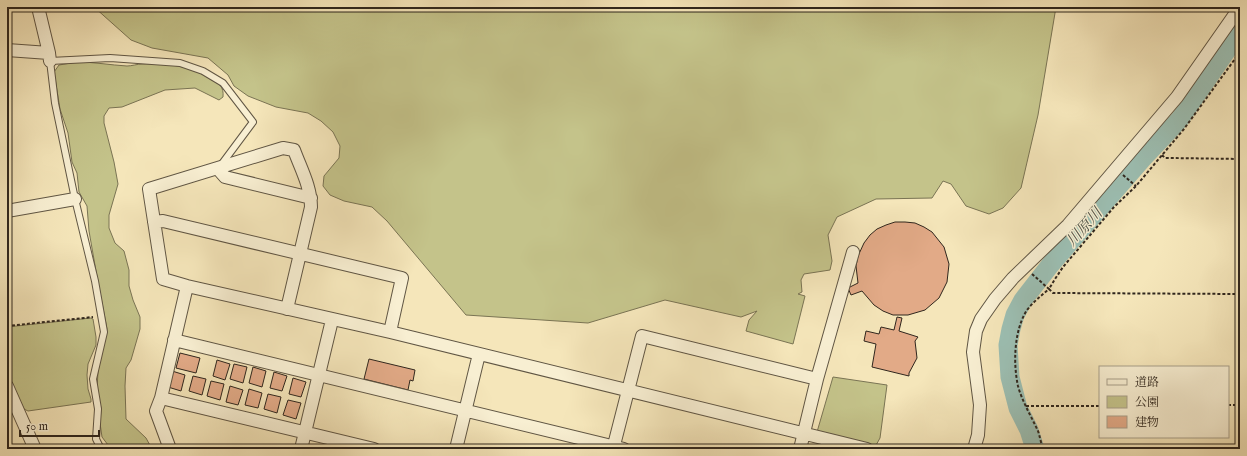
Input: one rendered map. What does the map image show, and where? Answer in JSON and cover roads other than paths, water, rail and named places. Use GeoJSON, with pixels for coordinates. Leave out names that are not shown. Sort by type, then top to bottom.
{"type":"FeatureCollection","features":[{"type":"Feature","properties":{"kind":"street"},"geometry":{"type":"LineString","coordinates":[[7,50],[50,57],[38,7]]}},
{"type":"Feature","properties":{"kind":"street"},"geometry":{"type":"LineString","coordinates":[[974,449],[978,435],[980,405],[973,352],[976,331],[981,319],[995,299],[1014,278],[1068,225],[1177,97],[1240,7]]}},
{"type":"Feature","properties":{"kind":"street"},"geometry":{"type":"LineString","coordinates":[[287,309],[312,207],[308,186],[294,150],[283,148],[149,190],[163,279],[332,320],[390,332],[868,449]]}},
{"type":"Feature","properties":{"kind":"street"},"geometry":{"type":"LineString","coordinates":[[218,169],[225,177],[311,198]]}},
{"type":"Feature","properties":{"kind":"street"},"geometry":{"type":"LineString","coordinates":[[7,211],[75,199]]}},
{"type":"Feature","properties":{"kind":"street"},"geometry":{"type":"LineString","coordinates":[[154,222],[163,221],[402,278],[390,332]]}},
{"type":"Feature","properties":{"kind":"street"},"geometry":{"type":"LineString","coordinates":[[800,449],[817,378],[853,252]]}},
{"type":"Feature","properties":{"kind":"street"},"geometry":{"type":"LineString","coordinates":[[170,449],[156,411],[161,398],[187,286]]}},
{"type":"Feature","properties":{"kind":"street"},"geometry":{"type":"LineString","coordinates":[[301,449],[332,320]]}},
{"type":"Feature","properties":{"kind":"street"},"geometry":{"type":"LineString","coordinates":[[174,340],[617,448],[627,391],[642,336],[817,378]]}},
{"type":"Feature","properties":{"kind":"street"},"geometry":{"type":"LineString","coordinates":[[456,449],[479,354]]}},
{"type":"Feature","properties":{"kind":"street"},"geometry":{"type":"LineString","coordinates":[[7,386],[35,449]]}},
{"type":"Feature","properties":{"kind":"street"},"geometry":{"type":"LineString","coordinates":[[161,398],[374,449]]}},
{"type":"Feature","properties":{"kind":"lane"},"geometry":{"type":"LineString","coordinates":[[101,449],[96,439],[98,409],[93,379],[104,332],[95,281],[75,199],[55,103],[50,57],[110,58],[180,63],[203,71],[223,83],[253,122],[218,169]]}},
{"type":"Feature","properties":{"kind":"waterway","name":"川原川"},"geometry":{"type":"LineString","coordinates":[[1035,449],[1029,430],[1018,408],[1010,377],[1008,345],[1015,315],[1023,300],[1051,264],[1143,158],[1180,119],[1240,31]]}}]}
